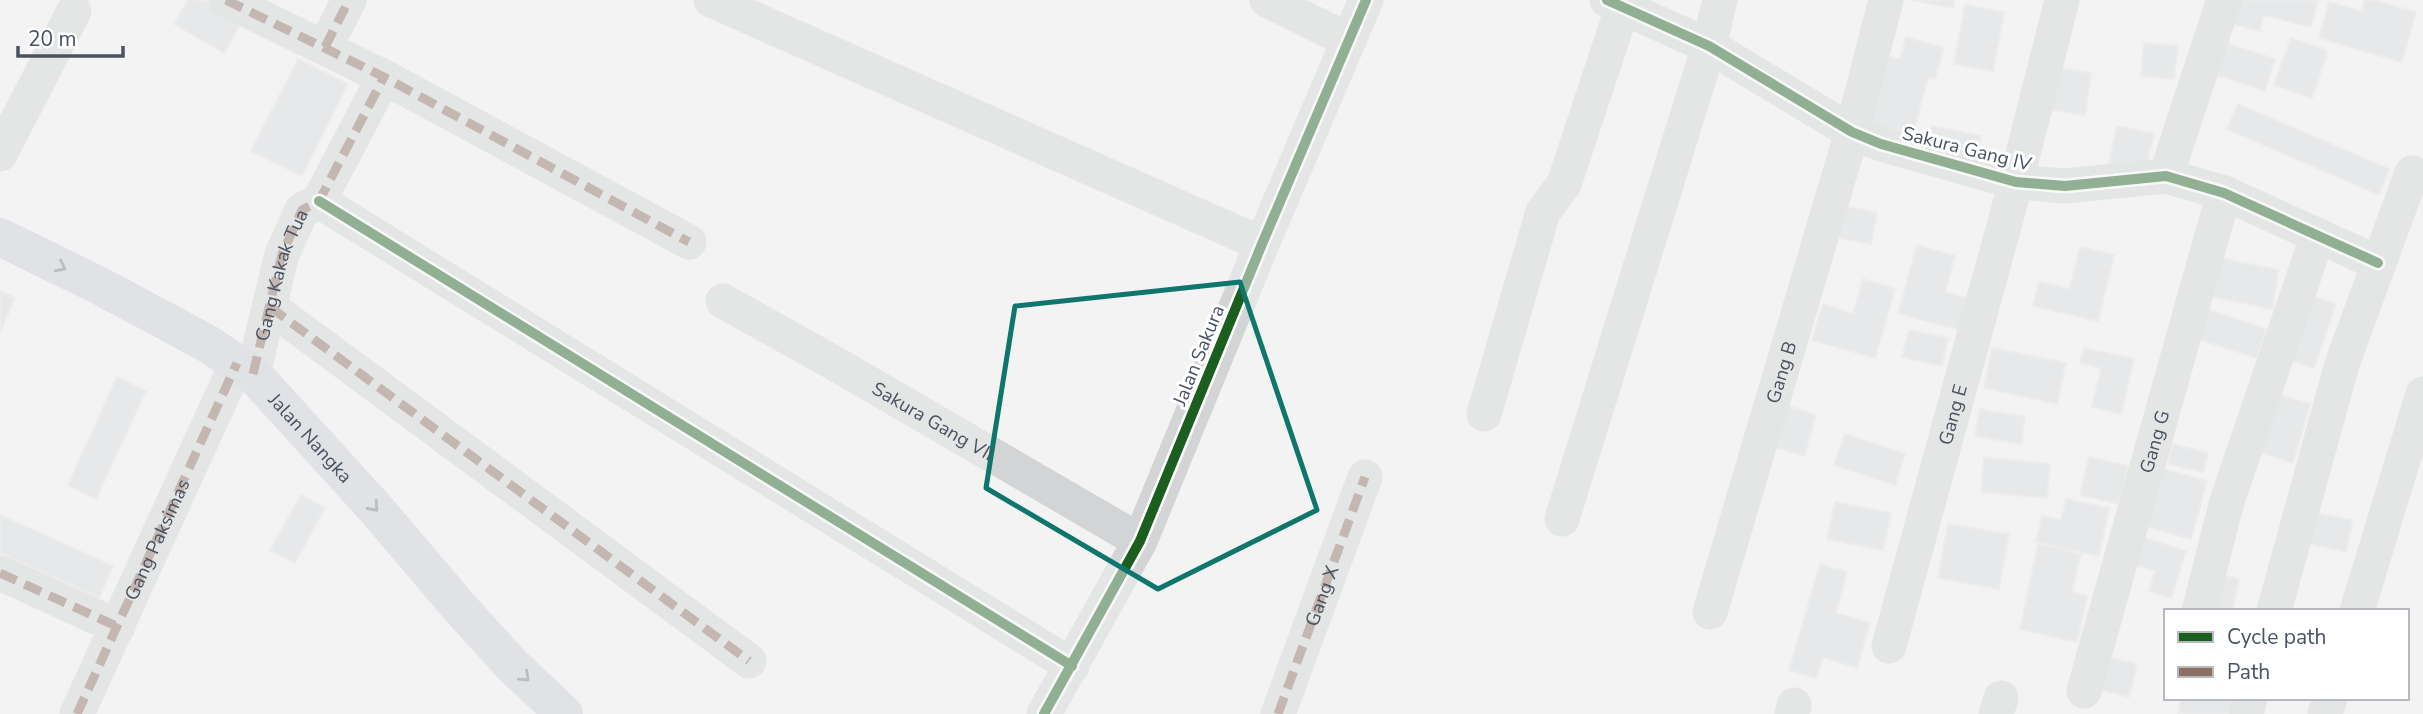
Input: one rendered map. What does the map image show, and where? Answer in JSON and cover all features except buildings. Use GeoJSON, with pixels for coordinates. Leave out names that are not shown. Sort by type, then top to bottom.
{"type":"FeatureCollection","features":[{"type":"Feature","properties":{"kind":"main road","name":"Jalan Nangka"},"geometry":{"type":"LineString","coordinates":[[0,237],[208,344],[245,369],[375,508],[468,618],[511,664],[564,714]]}},
{"type":"Feature","properties":{"kind":"street"},"geometry":{"type":"LineString","coordinates":[[226,0],[384,77],[689,242]]}},
{"type":"Feature","properties":{"kind":"street"},"geometry":{"type":"LineString","coordinates":[[325,47],[349,0]]}},
{"type":"Feature","properties":{"kind":"street"},"geometry":{"type":"LineString","coordinates":[[711,0],[1262,244]]}},
{"type":"Feature","properties":{"kind":"street"},"geometry":{"type":"LineString","coordinates":[[1267,0],[1349,40]]}},
{"type":"Feature","properties":{"kind":"street","name":"Jalan Sakura"},"geometry":{"type":"LineString","coordinates":[[1044,714],[1140,541],[1366,0]]}},
{"type":"Feature","properties":{"kind":"street"},"geometry":{"type":"LineString","coordinates":[[1562,519],[1709,46],[1720,0]]}},
{"type":"Feature","properties":{"kind":"street","name":"Gang B"},"geometry":{"type":"LineString","coordinates":[[1710,612],[1852,132],[1886,0]]}},
{"type":"Feature","properties":{"kind":"street","name":"Gang E"},"geometry":{"type":"LineString","coordinates":[[1889,646],[2016,183],[2062,0]]}},
{"type":"Feature","properties":{"kind":"street"},"geometry":{"type":"LineString","coordinates":[[2166,176],[2224,0]]}},
{"type":"Feature","properties":{"kind":"street"},"geometry":{"type":"LineString","coordinates":[[1485,414],[1544,212],[1564,184],[1615,3]]}},
{"type":"Feature","properties":{"kind":"street","name":"Sakura Gang IV"},"geometry":{"type":"LineString","coordinates":[[1615,3],[1709,46],[1852,132],[1881,144],[2016,183],[2065,186],[2166,176],[2224,193],[2378,263]]}},
{"type":"Feature","properties":{"kind":"street"},"geometry":{"type":"LineString","coordinates":[[0,154],[74,11]]}},
{"type":"Feature","properties":{"kind":"street","name":"Gang Kakak Tua"},"geometry":{"type":"LineString","coordinates":[[245,369],[270,307],[288,238],[302,211],[319,201],[384,77]]}},
{"type":"Feature","properties":{"kind":"street"},"geometry":{"type":"LineString","coordinates":[[2275,609],[2342,364],[2412,173]]}},
{"type":"Feature","properties":{"kind":"street","name":"Gang G"},"geometry":{"type":"LineString","coordinates":[[2084,691],[2224,193]]}},
{"type":"Feature","properties":{"kind":"street"},"geometry":{"type":"LineString","coordinates":[[319,201],[1072,666]]}},
{"type":"Feature","properties":{"kind":"street"},"geometry":{"type":"LineString","coordinates":[[2200,609],[2227,501],[2318,235]]}},
{"type":"Feature","properties":{"kind":"street","name":"Sakura Gang VII"},"geometry":{"type":"LineString","coordinates":[[723,301],[1140,541]]}},
{"type":"Feature","properties":{"kind":"street"},"geometry":{"type":"LineString","coordinates":[[270,307],[750,661]]}},
{"type":"Feature","properties":{"kind":"street","name":"Gang Paksimas"},"geometry":{"type":"LineString","coordinates":[[77,714],[245,369]]}},
{"type":"Feature","properties":{"kind":"street"},"geometry":{"type":"LineString","coordinates":[[2358,609],[2423,394]]}},
{"type":"Feature","properties":{"kind":"street","name":"Gang X"},"geometry":{"type":"LineString","coordinates":[[1278,714],[1365,478]]}},
{"type":"Feature","properties":{"kind":"street"},"geometry":{"type":"LineString","coordinates":[[0,573],[118,627]]}},
{"type":"Feature","properties":{"kind":"highlighted area"},"geometry":{"type":"Polygon","coordinates":[[[1240,282],[1317,510],[1158,589],[986,488],[1015,306],[1240,282]]]}},
{"type":"Feature","properties":{"kind":"marked path"},"geometry":{"type":"LineString","coordinates":[[226,0],[384,77],[689,242]]}},
{"type":"Feature","properties":{"kind":"marked path"},"geometry":{"type":"LineString","coordinates":[[325,47],[349,0]]}},
{"type":"Feature","properties":{"kind":"marked path"},"geometry":{"type":"LineString","coordinates":[[253,374],[282,254],[302,210],[319,201],[384,77]]}},
{"type":"Feature","properties":{"kind":"marked path"},"geometry":{"type":"LineString","coordinates":[[270,307],[749,661]]}},
{"type":"Feature","properties":{"kind":"marked path"},"geometry":{"type":"LineString","coordinates":[[77,714],[237,363]]}},
{"type":"Feature","properties":{"kind":"marked path"},"geometry":{"type":"LineString","coordinates":[[1278,714],[1365,477]]}},
{"type":"Feature","properties":{"kind":"marked path"},"geometry":{"type":"LineString","coordinates":[[0,573],[118,627]]}},
{"type":"Feature","properties":{"kind":"cycle path"},"geometry":{"type":"LineString","coordinates":[[1044,714],[1140,541],[1366,0]]}},
{"type":"Feature","properties":{"kind":"cycle path"},"geometry":{"type":"LineString","coordinates":[[1607,0],[1709,46],[1852,132],[1881,144],[2016,182],[2065,186],[2166,176],[2224,193],[2378,263]]}},
{"type":"Feature","properties":{"kind":"cycle path"},"geometry":{"type":"LineString","coordinates":[[319,201],[1072,666]]}}]}
